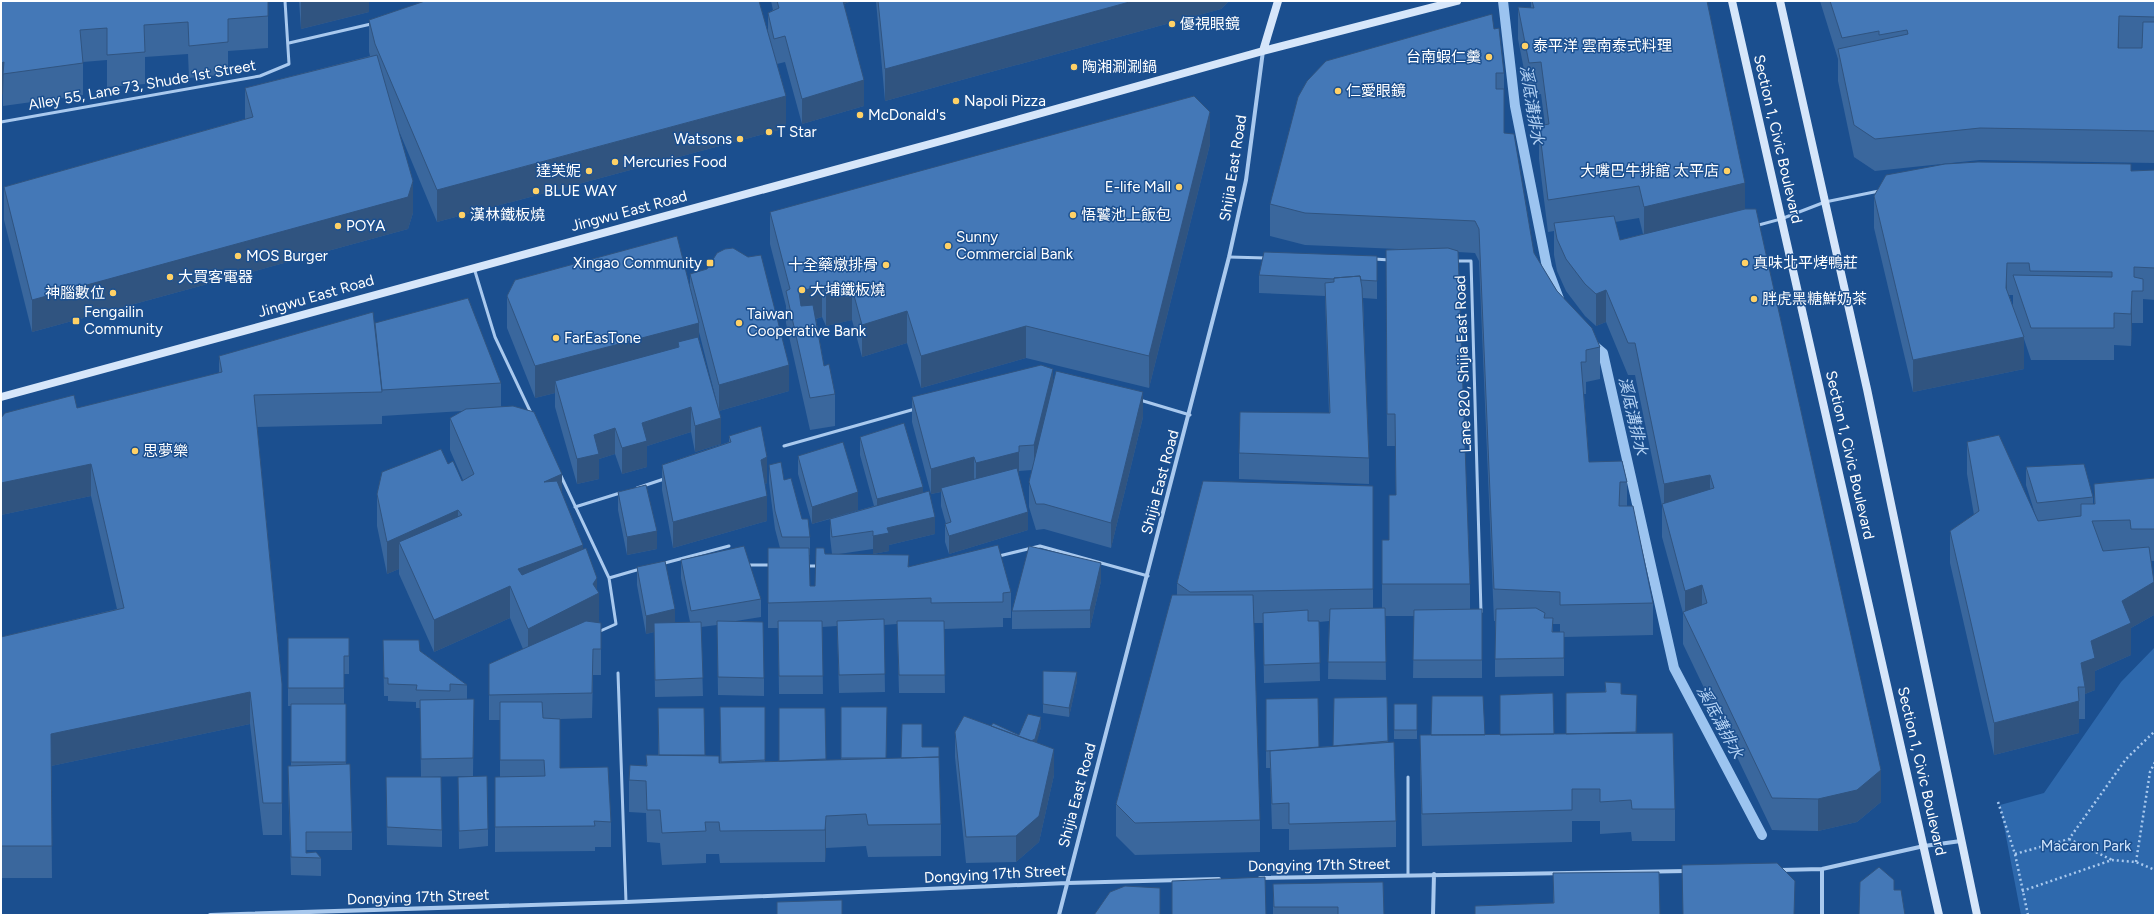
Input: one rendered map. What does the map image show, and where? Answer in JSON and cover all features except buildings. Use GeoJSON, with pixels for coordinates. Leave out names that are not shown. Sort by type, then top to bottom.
{"type":"FeatureCollection","features":[{"type":"Feature","properties":{"kind":"street"},"geometry":{"type":"LineString","coordinates":[[1263,51],[1278,1]]}},
{"type":"Feature","properties":{"kind":"street","name":"Jingwu East Road"},"geometry":{"type":"LineString","coordinates":[[1,397],[473,267],[952,138],[1263,51],[1457,1]]}},
{"type":"Feature","properties":{"kind":"street","name":"Section 1, Civic Boulevard"},"geometry":{"type":"LineString","coordinates":[[1732,1],[1939,915]]}},
{"type":"Feature","properties":{"kind":"street","name":"Section 1, Civic Boulevard"},"geometry":{"type":"LineString","coordinates":[[1780,1],[1904,563],[1977,915]]}},
{"type":"Feature","properties":{"kind":"street","name":"Shijia East Road"},"geometry":{"type":"LineString","coordinates":[[1059,915],[1066,883],[1190,414],[1229,257],[1246,180],[1263,51]]}},
{"type":"Feature","properties":{"kind":"street"},"geometry":{"type":"LineString","coordinates":[[1777,870],[1822,870],[1924,846],[1961,841]]}},
{"type":"Feature","properties":{"kind":"street"},"geometry":{"type":"LineString","coordinates":[[1822,870],[1822,915]]}},
{"type":"Feature","properties":{"kind":"street","name":"Dongying 17th Street"},"geometry":{"type":"LineString","coordinates":[[1257,878],[1408,874],[1689,871]]}},
{"type":"Feature","properties":{"kind":"street"},"geometry":{"type":"LineString","coordinates":[[1433,915],[1434,874]]}},
{"type":"Feature","properties":{"kind":"street","name":"Dongying 17th Street"},"geometry":{"type":"LineString","coordinates":[[210,915],[626,902],[1066,883],[1226,879]]}},
{"type":"Feature","properties":{"kind":"lane"},"geometry":{"type":"LineString","coordinates":[[285,1],[289,43],[374,23]]}},
{"type":"Feature","properties":{"kind":"lane","name":"Alley 55, Lane 73, Shude 1st Street"},"geometry":{"type":"LineString","coordinates":[[1,122],[260,76],[289,64],[289,43]]}},
{"type":"Feature","properties":{"kind":"lane"},"geometry":{"type":"LineString","coordinates":[[1747,228],[1781,220],[1825,202],[1882,190]]}},
{"type":"Feature","properties":{"kind":"lane"},"geometry":{"type":"LineString","coordinates":[[1229,257],[1268,258]]}},
{"type":"Feature","properties":{"kind":"lane"},"geometry":{"type":"LineString","coordinates":[[1370,259],[1393,260]]}},
{"type":"Feature","properties":{"kind":"lane","name":"Lane 820, Shijia East Road"},"geometry":{"type":"LineString","coordinates":[[1448,260],[1471,261],[1481,612]]}},
{"type":"Feature","properties":{"kind":"lane"},"geometry":{"type":"LineString","coordinates":[[473,267],[495,337],[532,415]]}},
{"type":"Feature","properties":{"kind":"lane"},"geometry":{"type":"LineString","coordinates":[[1138,400],[1190,414]]}},
{"type":"Feature","properties":{"kind":"lane"},"geometry":{"type":"LineString","coordinates":[[784,446],[921,407]]}},
{"type":"Feature","properties":{"kind":"lane"},"geometry":{"type":"LineString","coordinates":[[559,472],[609,578],[616,624],[594,634]]}},
{"type":"Feature","properties":{"kind":"lane"},"geometry":{"type":"LineString","coordinates":[[635,488],[665,479]]}},
{"type":"Feature","properties":{"kind":"lane"},"geometry":{"type":"LineString","coordinates":[[576,507],[628,490]]}},
{"type":"Feature","properties":{"kind":"lane"},"geometry":{"type":"LineString","coordinates":[[654,566],[729,546]]}},
{"type":"Feature","properties":{"kind":"lane"},"geometry":{"type":"LineString","coordinates":[[996,557],[1040,546],[1148,576]]}},
{"type":"Feature","properties":{"kind":"lane"},"geometry":{"type":"LineString","coordinates":[[746,564],[778,565]]}},
{"type":"Feature","properties":{"kind":"lane"},"geometry":{"type":"LineString","coordinates":[[802,566],[826,566]]}},
{"type":"Feature","properties":{"kind":"lane"},"geometry":{"type":"LineString","coordinates":[[609,578],[646,568]]}},
{"type":"Feature","properties":{"kind":"lane"},"geometry":{"type":"LineString","coordinates":[[618,673],[626,902]]}},
{"type":"Feature","properties":{"kind":"lane"},"geometry":{"type":"LineString","coordinates":[[1408,777],[1408,874]]}},
{"type":"Feature","properties":{"kind":"path"},"geometry":{"type":"LineString","coordinates":[[2015,854],[2069,839],[2126,759],[2155,731]]}},
{"type":"Feature","properties":{"kind":"path"},"geometry":{"type":"LineString","coordinates":[[2136,862],[2150,772],[2155,762]]}},
{"type":"Feature","properties":{"kind":"path"},"geometry":{"type":"LineString","coordinates":[[1998,802],[2015,854],[2028,915]]}},
{"type":"Feature","properties":{"kind":"path"},"geometry":{"type":"LineString","coordinates":[[2069,839],[2112,860],[2136,862],[2155,870]]}},
{"type":"Feature","properties":{"kind":"path"},"geometry":{"type":"LineString","coordinates":[[2022,891],[2112,860]]}},
{"type":"Feature","properties":{"kind":"green space","name":"Macaron Park"},"geometry":{"type":"Polygon","coordinates":[[[2155,647],[2155,915],[2021,915],[2000,805],[2044,793],[2121,682],[2155,647]]]}},
{"type":"Feature","properties":{"kind":"waterway","name":"溪底溝排水"},"geometry":{"type":"LineString","coordinates":[[1503,1],[1515,106],[1547,267],[1559,299]]}},
{"type":"Feature","properties":{"kind":"waterway","name":"溪底溝排水"},"geometry":{"type":"LineString","coordinates":[[1591,343],[1603,353],[1674,668],[1762,835]]}},
{"type":"Feature","properties":{"kind":"place","name":"優視眼鏡"},"geometry":{"type":"Point","coordinates":[1172,24]}},
{"type":"Feature","properties":{"kind":"place","name":"泰平洋 雲南泰式料理"},"geometry":{"type":"Point","coordinates":[1525,46]}},
{"type":"Feature","properties":{"kind":"place","name":"台南蝦仁羹"},"geometry":{"type":"Point","coordinates":[1489,57]}},
{"type":"Feature","properties":{"kind":"place","name":"陶湘涮涮鍋"},"geometry":{"type":"Point","coordinates":[1074,67]}},
{"type":"Feature","properties":{"kind":"place","name":"仁愛眼鏡"},"geometry":{"type":"Point","coordinates":[1338,91]}},
{"type":"Feature","properties":{"kind":"place","name":"Napoli Pizza"},"geometry":{"type":"Point","coordinates":[956,101]}},
{"type":"Feature","properties":{"kind":"place","name":"McDonald's"},"geometry":{"type":"Point","coordinates":[860,115]}},
{"type":"Feature","properties":{"kind":"place","name":"T Star"},"geometry":{"type":"Point","coordinates":[769,132]}},
{"type":"Feature","properties":{"kind":"place","name":"Watsons"},"geometry":{"type":"Point","coordinates":[740,139]}},
{"type":"Feature","properties":{"kind":"place","name":"Mercuries Food"},"geometry":{"type":"Point","coordinates":[615,162]}},
{"type":"Feature","properties":{"kind":"place","name":"達芙妮"},"geometry":{"type":"Point","coordinates":[589,171]}},
{"type":"Feature","properties":{"kind":"place","name":"大嘴巴牛排館 太平店"},"geometry":{"type":"Point","coordinates":[1727,171]}},
{"type":"Feature","properties":{"kind":"place","name":"E-life Mall"},"geometry":{"type":"Point","coordinates":[1179,187]}},
{"type":"Feature","properties":{"kind":"place","name":"BLUE WAY"},"geometry":{"type":"Point","coordinates":[536,191]}},
{"type":"Feature","properties":{"kind":"place","name":"漢林鐵板燒"},"geometry":{"type":"Point","coordinates":[462,215]}},
{"type":"Feature","properties":{"kind":"place","name":"悟饕池上飯包"},"geometry":{"type":"Point","coordinates":[1073,215]}},
{"type":"Feature","properties":{"kind":"place","name":"POYA"},"geometry":{"type":"Point","coordinates":[338,226]}},
{"type":"Feature","properties":{"kind":"place","name":"Sunny Commercial Bank"},"geometry":{"type":"Point","coordinates":[948,246]}},
{"type":"Feature","properties":{"kind":"place","name":"MOS Burger"},"geometry":{"type":"Point","coordinates":[238,256]}},
{"type":"Feature","properties":{"kind":"place","name":"Xingao Community"},"geometry":{"type":"Point","coordinates":[710,263]}},
{"type":"Feature","properties":{"kind":"place","name":"真味北平烤鴨莊"},"geometry":{"type":"Point","coordinates":[1745,263]}},
{"type":"Feature","properties":{"kind":"place","name":"十全藥燉排骨"},"geometry":{"type":"Point","coordinates":[886,265]}},
{"type":"Feature","properties":{"kind":"place","name":"大買客電器"},"geometry":{"type":"Point","coordinates":[170,277]}},
{"type":"Feature","properties":{"kind":"place","name":"大埔鐵板燒"},"geometry":{"type":"Point","coordinates":[802,290]}},
{"type":"Feature","properties":{"kind":"place","name":"神腦數位"},"geometry":{"type":"Point","coordinates":[113,293]}},
{"type":"Feature","properties":{"kind":"place","name":"胖虎黑糖鮮奶茶"},"geometry":{"type":"Point","coordinates":[1754,299]}},
{"type":"Feature","properties":{"kind":"place","name":"Fengailin Community"},"geometry":{"type":"Point","coordinates":[76,321]}},
{"type":"Feature","properties":{"kind":"place","name":"Taiwan Cooperative Bank"},"geometry":{"type":"Point","coordinates":[739,323]}},
{"type":"Feature","properties":{"kind":"place","name":"FarEasTone"},"geometry":{"type":"Point","coordinates":[556,338]}},
{"type":"Feature","properties":{"kind":"place","name":"思夢樂"},"geometry":{"type":"Point","coordinates":[135,451]}}]}
